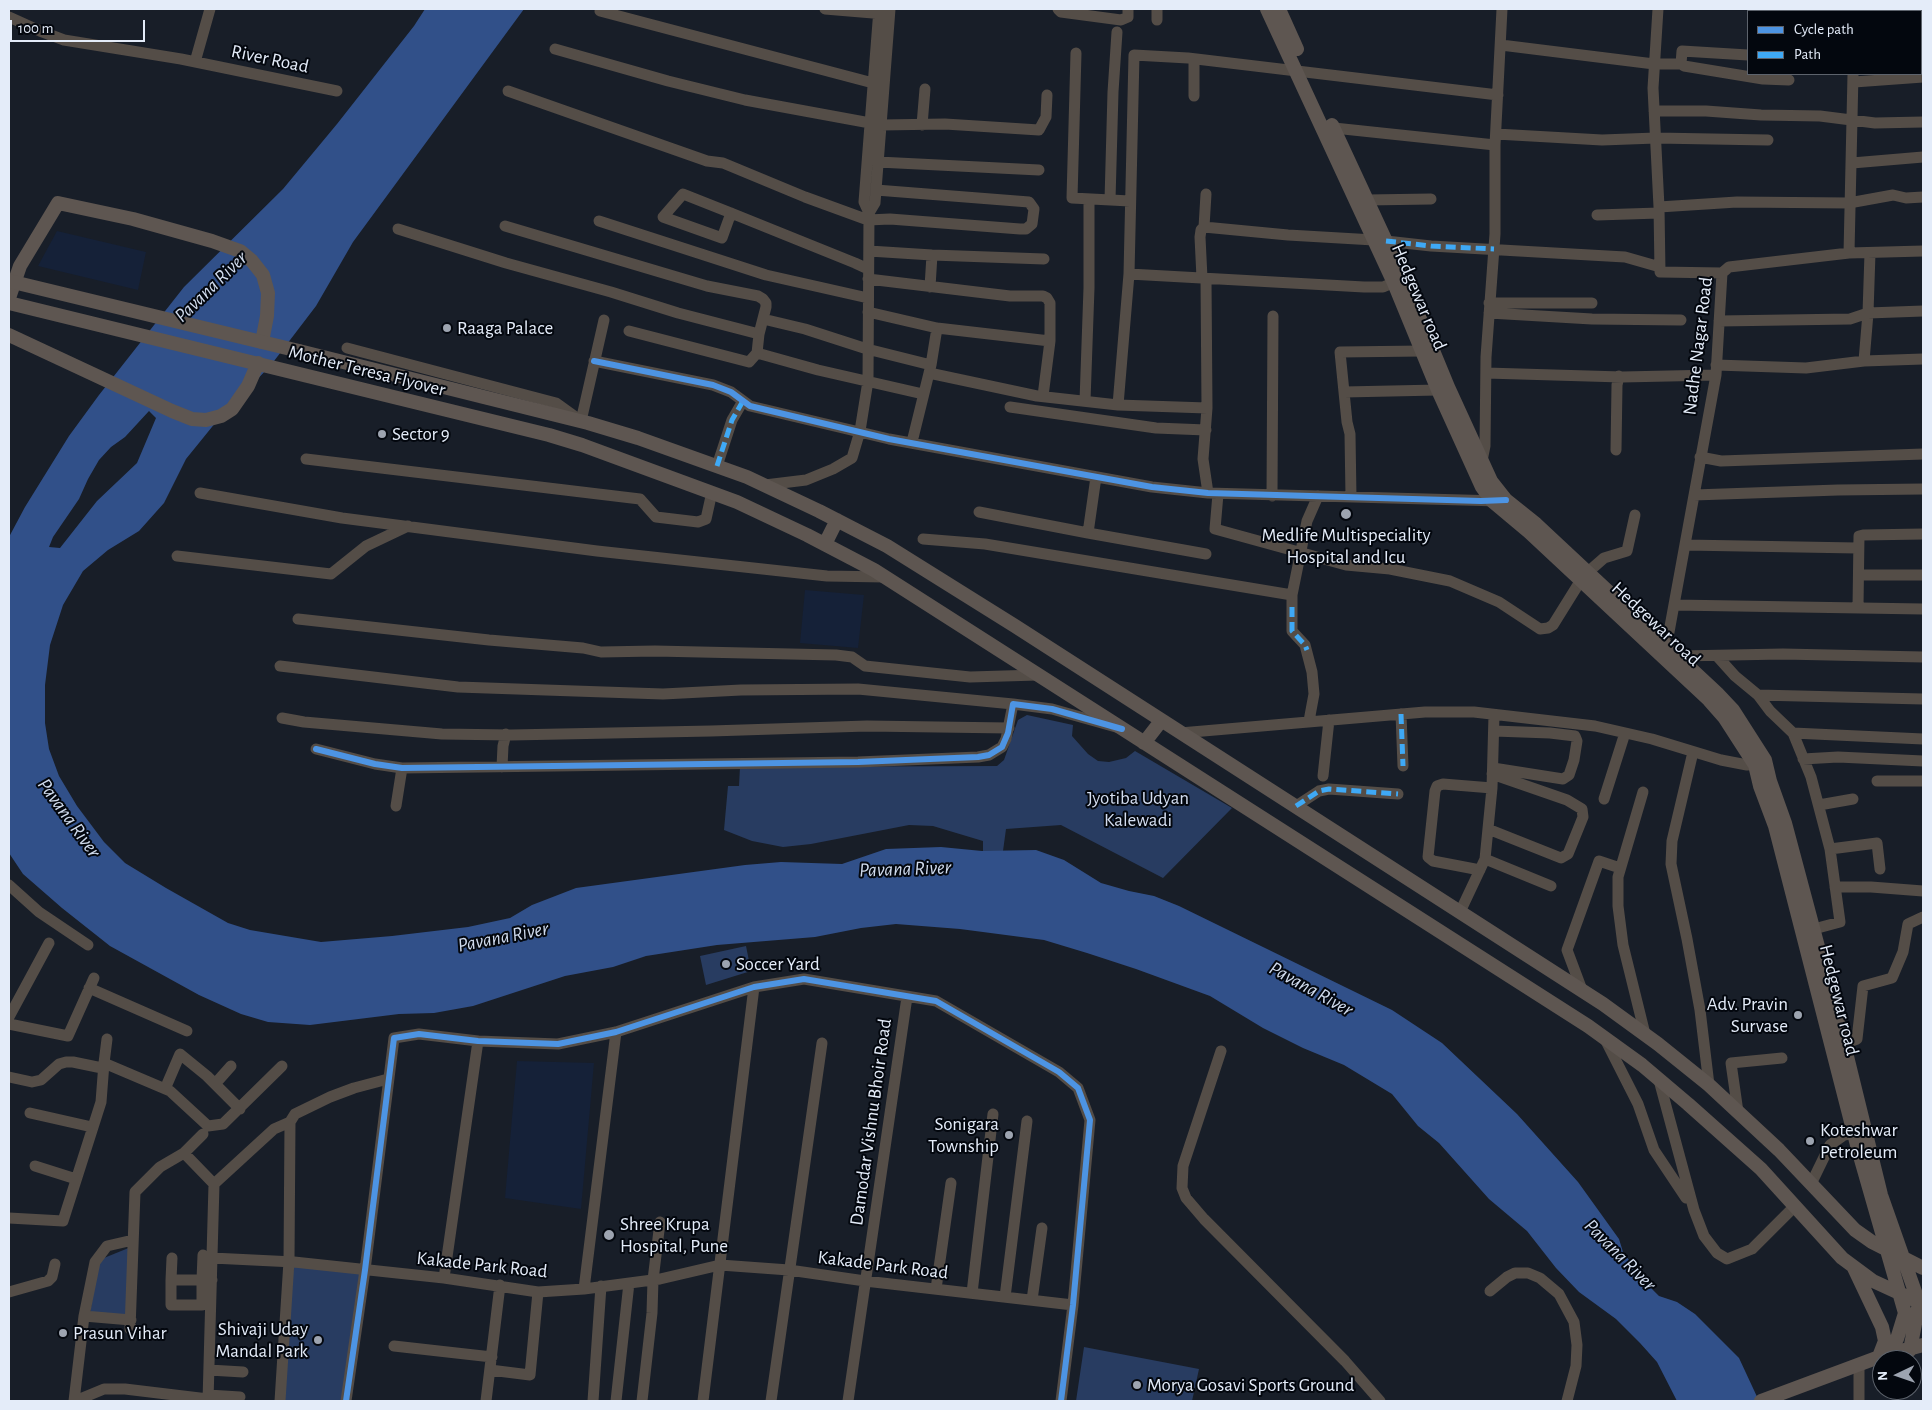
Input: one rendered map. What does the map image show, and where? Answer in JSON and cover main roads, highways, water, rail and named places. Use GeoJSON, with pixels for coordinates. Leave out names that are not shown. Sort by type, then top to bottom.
{"type":"FeatureCollection","features":[{"type":"Feature","properties":{"kind":"main road","name":"Hedgewar road"},"geometry":{"type":"LineString","coordinates":[[1268,9],[1334,128],[1367,200],[1380,241]]}},
{"type":"Feature","properties":{"kind":"main road","name":"Hedgewar road"},"geometry":{"type":"LineString","coordinates":[[1279,9],[1303,72],[1398,281],[1443,388],[1477,463],[1491,482],[1499,501],[1536,524],[1585,576],[1659,645],[1724,717],[1760,762],[1760,786],[1775,826],[1838,1046],[1860,1132],[1903,1258],[1921,1304]]}},
{"type":"Feature","properties":{"kind":"main road"},"geometry":{"type":"LineString","coordinates":[[9,298],[14,265],[58,203],[133,219],[212,241],[240,251],[252,261],[263,276],[268,293],[267,316],[262,342]]}},
{"type":"Feature","properties":{"kind":"main road","name":"Mother Teresa Flyover"},"geometry":{"type":"LineString","coordinates":[[9,281],[581,421],[638,438],[717,466],[765,485],[837,520],[887,546],[1015,626],[1582,990],[1645,1034],[1710,1085],[1779,1150],[1855,1230],[1903,1258]]}},
{"type":"Feature","properties":{"kind":"main road","name":"Hedgewar road"},"geometry":{"type":"LineString","coordinates":[[1398,281],[1422,351],[1443,388]]}},
{"type":"Feature","properties":{"kind":"main road","name":"Mother Teresa Flyover"},"geometry":{"type":"LineString","coordinates":[[9,303],[549,435],[712,492],[824,544],[886,577],[1605,1038],[1659,1080],[1761,1169],[1842,1258],[1873,1281],[1900,1295]]}},
{"type":"Feature","properties":{"kind":"main road"},"geometry":{"type":"LineString","coordinates":[[9,335],[192,419],[206,420],[221,416],[232,409],[248,386],[258,364]]}},
{"type":"Feature","properties":{"kind":"main road"},"geometry":{"type":"LineString","coordinates":[[824,544],[837,520]]}},
{"type":"Feature","properties":{"kind":"main road","name":"Hedgewar road"},"geometry":{"type":"LineString","coordinates":[[1659,645],[1679,656],[1733,710],[1770,781],[1782,809],[1814,929],[1838,1046]]}},
{"type":"Feature","properties":{"kind":"main road"},"geometry":{"type":"LineString","coordinates":[[1144,743],[1161,720]]}},
{"type":"Feature","properties":{"kind":"main road","name":"Hedgewar road"},"geometry":{"type":"LineString","coordinates":[[1860,1132],[1871,1198],[1888,1250],[1905,1313],[1897,1339],[1886,1350]]}},
{"type":"Feature","properties":{"kind":"main road"},"geometry":{"type":"LineString","coordinates":[[1903,1258],[1923,1268]]}},
{"type":"Feature","properties":{"kind":"main road"},"geometry":{"type":"LineString","coordinates":[[1854,1266],[1882,1327],[1884,1341],[1881,1350]]}},
{"type":"Feature","properties":{"kind":"main road"},"geometry":{"type":"LineString","coordinates":[[1900,1295],[1921,1304],[1910,1350]]}},
{"type":"Feature","properties":{"kind":"main road"},"geometry":{"type":"LineString","coordinates":[[1910,1350],[1923,1345]]}},
{"type":"Feature","properties":{"kind":"main road"},"geometry":{"type":"LineString","coordinates":[[1761,1401],[1872,1360]]}},
{"type":"Feature","properties":{"kind":"water","name":"Pavana River"},"geometry":{"type":"Polygon","coordinates":[[[425,9],[524,9],[353,242],[316,306],[271,365],[216,422],[186,459],[164,503],[139,531],[108,550],[83,571],[63,605],[50,645],[45,685],[45,723],[49,749],[59,776],[77,806],[104,842],[125,863],[228,923],[250,930],[321,942],[468,927],[510,918],[532,905],[576,888],[745,865],[781,862],[842,864],[886,849],[941,847],[982,851],[1036,850],[1064,860],[1101,883],[1154,896],[1179,906],[1392,1010],[1442,1043],[1517,1114],[1578,1182],[1619,1239],[1623,1252],[1645,1282],[1659,1296],[1677,1302],[1695,1314],[1739,1358],[1759,1401],[1677,1401],[1657,1362],[1640,1343],[1616,1319],[1579,1292],[1556,1268],[1527,1231],[1489,1199],[1439,1143],[1418,1126],[1392,1094],[1344,1065],[1303,1048],[1263,1028],[1210,996],[1087,953],[1044,940],[960,929],[896,924],[861,928],[815,937],[717,945],[646,956],[613,967],[565,976],[473,1006],[434,1013],[399,1014],[310,1025],[268,1022],[241,1014],[199,995],[110,946],[23,874],[9,853],[9,537],[25,507],[69,436],[184,287],[283,189],[414,26],[425,9]],[[149,411],[125,437],[111,447],[99,460],[79,499],[53,537],[49,547],[60,548],[97,501],[137,463],[156,418],[149,411]]]}},
{"type":"Feature","properties":{"kind":"place","name":"Raaga Palace"},"geometry":{"type":"Point","coordinates":[447,328]}},
{"type":"Feature","properties":{"kind":"place","name":"Sector 9"},"geometry":{"type":"Point","coordinates":[382,434]}},
{"type":"Feature","properties":{"kind":"place","name":"Medlife Multispeciality Hospital and Icu"},"geometry":{"type":"Point","coordinates":[1346,514]}},
{"type":"Feature","properties":{"kind":"place","name":"Soccer Yard"},"geometry":{"type":"Point","coordinates":[726,964]}},
{"type":"Feature","properties":{"kind":"place","name":"Adv. Pravin Survase"},"geometry":{"type":"Point","coordinates":[1798,1015]}},
{"type":"Feature","properties":{"kind":"place","name":"Sonigara Township"},"geometry":{"type":"Point","coordinates":[1009,1135]}},
{"type":"Feature","properties":{"kind":"place","name":"Koteshwar Petroleum"},"geometry":{"type":"Point","coordinates":[1810,1141]}},
{"type":"Feature","properties":{"kind":"place","name":"Shree Krupa Hospital, Pune"},"geometry":{"type":"Point","coordinates":[609,1235]}},
{"type":"Feature","properties":{"kind":"place","name":"Prasun Vihar"},"geometry":{"type":"Point","coordinates":[63,1333]}},
{"type":"Feature","properties":{"kind":"place","name":"Shivaji Uday Mandal Park"},"geometry":{"type":"Point","coordinates":[318,1340]}},
{"type":"Feature","properties":{"kind":"place","name":"Morya Gosavi Sports Ground"},"geometry":{"type":"Point","coordinates":[1137,1385]}},
{"type":"Feature","properties":{"kind":"park label","name":"Jyotiba Udyan Kalewadi"},"geometry":{"type":"Point","coordinates":[1138,809]}}]}
